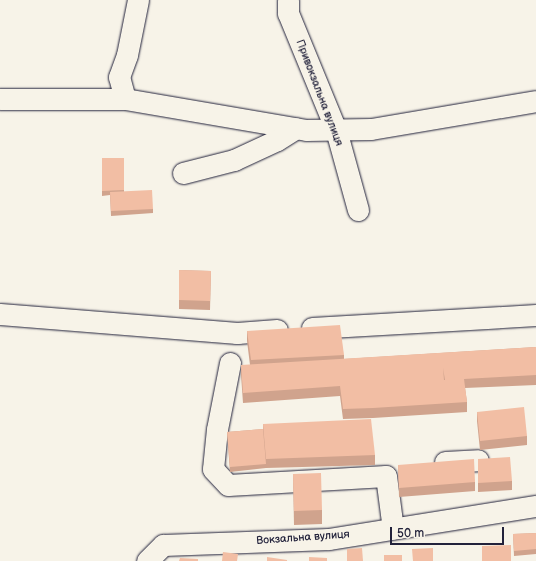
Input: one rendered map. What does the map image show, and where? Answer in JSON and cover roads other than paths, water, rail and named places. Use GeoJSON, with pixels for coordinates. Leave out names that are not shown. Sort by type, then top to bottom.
{"type":"FeatureCollection","features":[{"type":"Feature","properties":{"kind":"street"},"geometry":{"type":"LineString","coordinates":[[125,99],[119,77],[127,56],[138,0]]}},
{"type":"Feature","properties":{"kind":"street","name":"Привокзальна вулиця"},"geometry":{"type":"LineString","coordinates":[[288,0],[288,13],[336,130],[358,210]]}},
{"type":"Feature","properties":{"kind":"street"},"geometry":{"type":"LineString","coordinates":[[0,99],[125,99],[296,128],[336,130],[371,129],[536,101]]}},
{"type":"Feature","properties":{"kind":"street"},"geometry":{"type":"LineString","coordinates":[[183,173],[234,160],[277,140],[296,128]]}},
{"type":"Feature","properties":{"kind":"street"},"geometry":{"type":"LineString","coordinates":[[0,314],[237,333],[536,315]]}},
{"type":"Feature","properties":{"kind":"street"},"geometry":{"type":"LineString","coordinates":[[230,363],[217,429],[213,469],[228,484],[386,476]]}},
{"type":"Feature","properties":{"kind":"street"},"geometry":{"type":"LineString","coordinates":[[393,529],[386,476],[391,467],[478,460]]}},
{"type":"Feature","properties":{"kind":"street","name":"Вокзальна вулиця"},"geometry":{"type":"LineString","coordinates":[[147,561],[163,545],[328,539],[536,506]]}}]}
